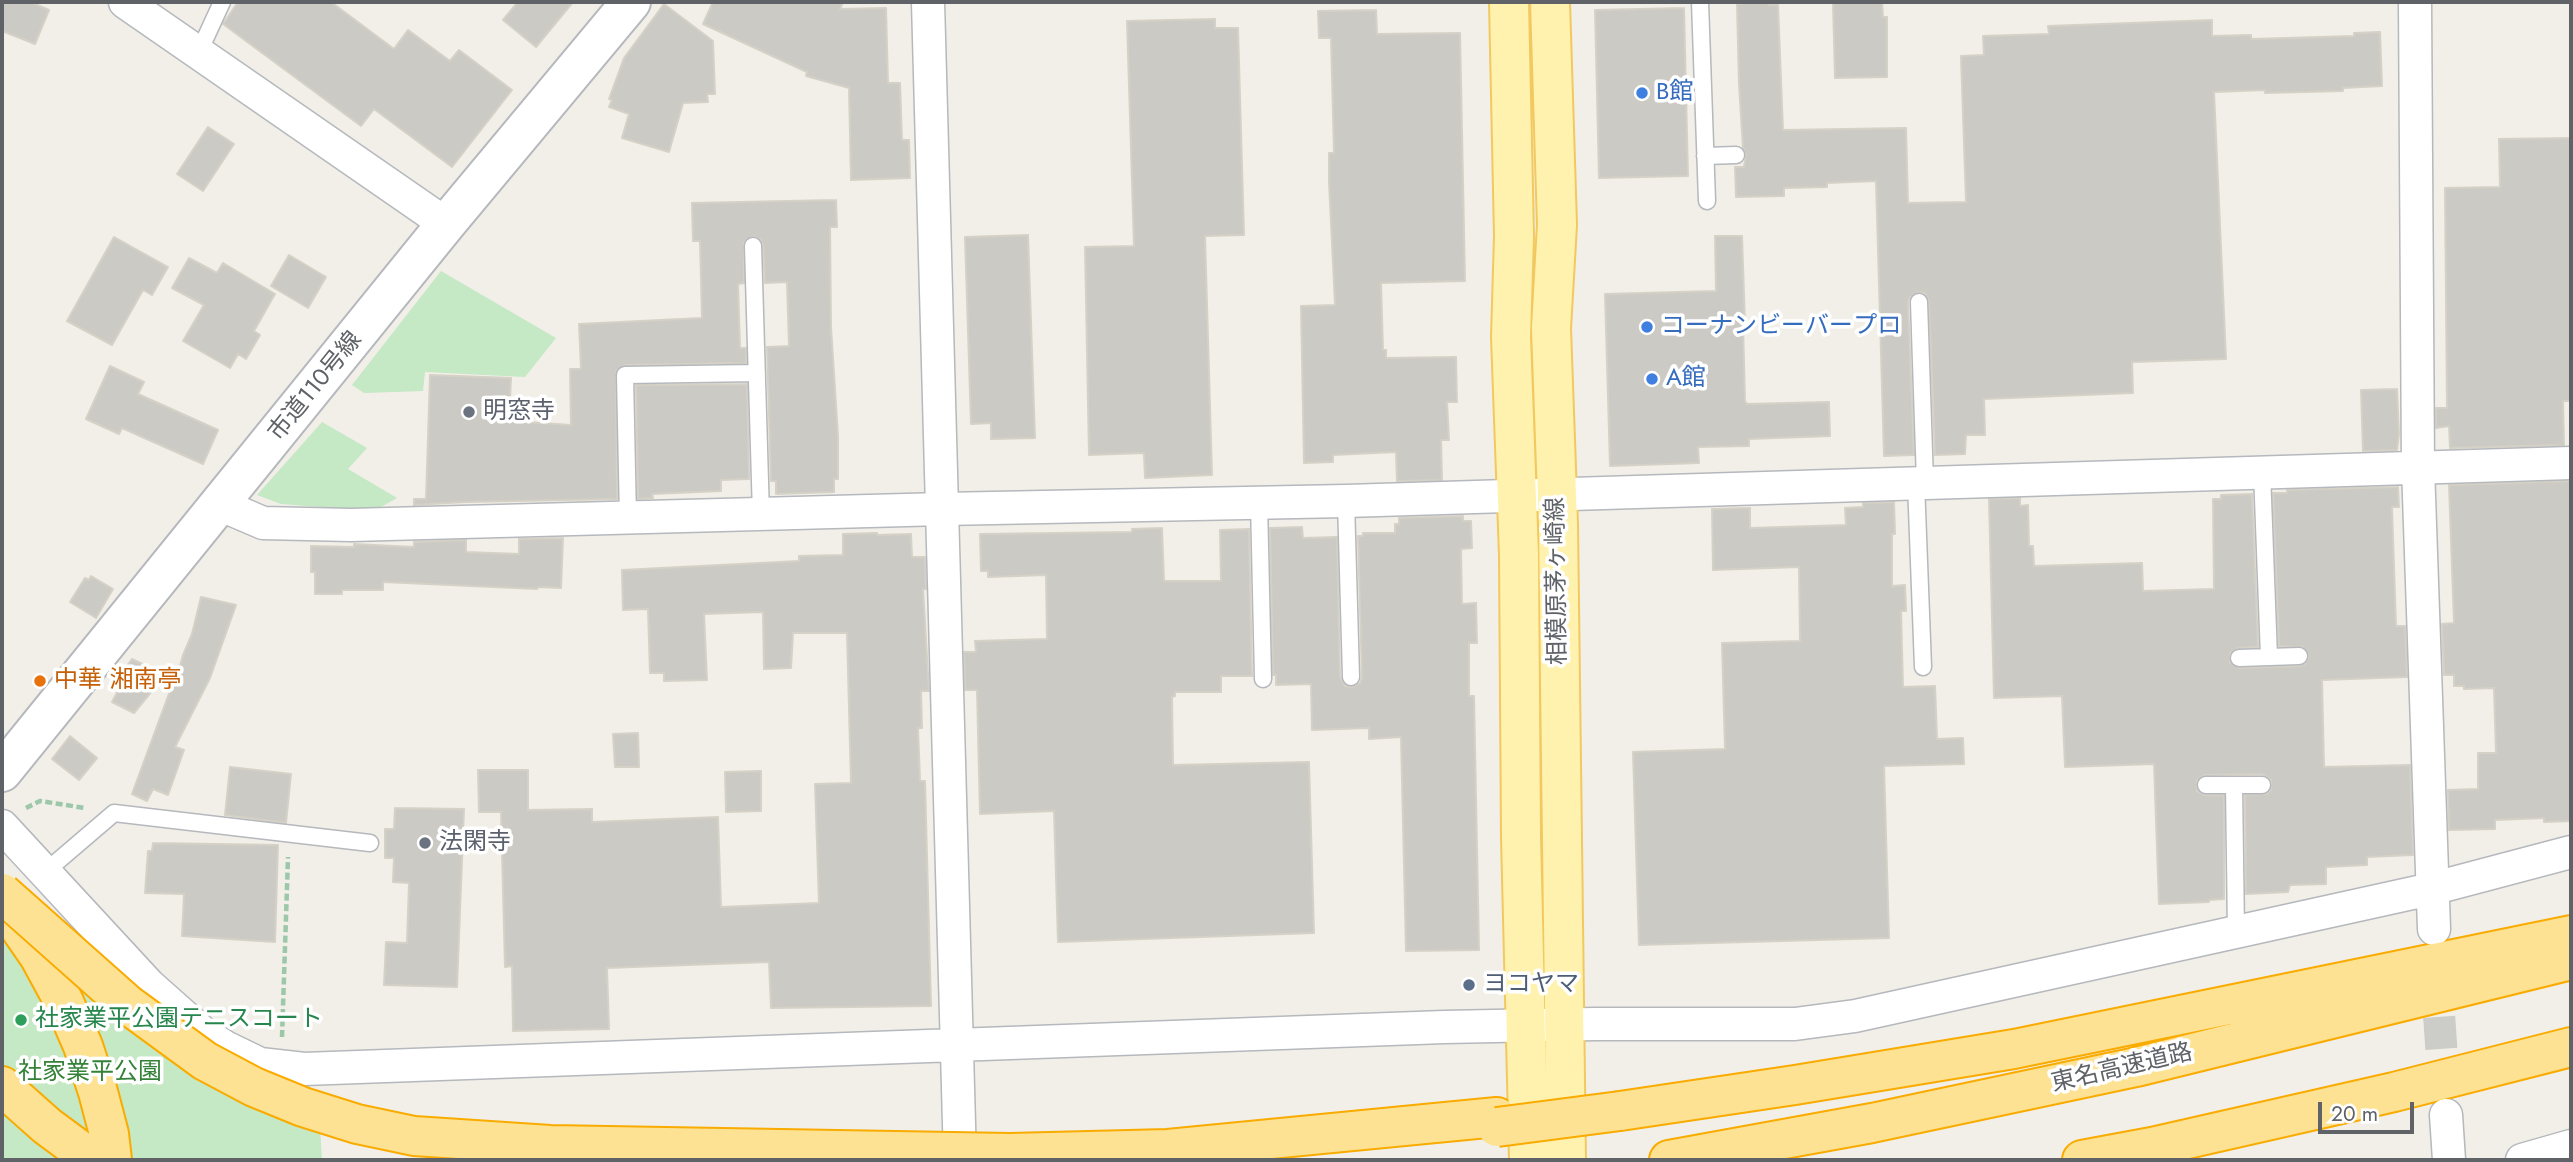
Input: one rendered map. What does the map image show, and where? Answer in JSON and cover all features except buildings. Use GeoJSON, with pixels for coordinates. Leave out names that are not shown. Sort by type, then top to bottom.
{"type":"FeatureCollection","features":[{"type":"Feature","properties":{"kind":"highway"},"geometry":{"type":"LineString","coordinates":[[2,893],[127,1004],[205,1061],[254,1087],[303,1107],[357,1124],[414,1136],[550,1145],[1010,1153],[1168,1149],[1620,1111],[2014,1049],[2571,935]]}},
{"type":"Feature","properties":{"kind":"highway"},"geometry":{"type":"LineString","coordinates":[[2,902],[39,956],[64,1002],[83,1046],[109,1134],[112,1160]]}},
{"type":"Feature","properties":{"kind":"highway","name":"東名高速道路"},"geometry":{"type":"LineString","coordinates":[[1669,1160],[1872,1123],[2136,1067],[2571,960]]}},
{"type":"Feature","properties":{"kind":"highway"},"geometry":{"type":"LineString","coordinates":[[2102,1160],[2394,1092],[2571,1047]]}},
{"type":"Feature","properties":{"kind":"highway"},"geometry":{"type":"LineString","coordinates":[[2,1086],[47,1126],[93,1160]]}},
{"type":"Feature","properties":{"kind":"highway"},"geometry":{"type":"LineString","coordinates":[[1235,1160],[1497,1122]]}},
{"type":"Feature","properties":{"kind":"highway"},"geometry":{"type":"LineString","coordinates":[[2082,1160],[2152,1147]]}},
{"type":"Feature","properties":{"kind":"main road","name":"相模原茅ヶ崎線"},"geometry":{"type":"LineString","coordinates":[[1508,2],[1514,236],[1511,337],[1517,496],[1521,837],[1530,1160]]}},
{"type":"Feature","properties":{"kind":"main road","name":"相模原茅ヶ崎線"},"geometry":{"type":"LineString","coordinates":[[1550,2],[1557,226],[1551,328],[1557,495],[1566,1160]]}},
{"type":"Feature","properties":{"kind":"street"},"geometry":{"type":"LineString","coordinates":[[125,2],[446,224]]}},
{"type":"Feature","properties":{"kind":"street","name":"市道110号線"},"geometry":{"type":"LineString","coordinates":[[2,772],[446,224],[631,2]]}},
{"type":"Feature","properties":{"kind":"street"},"geometry":{"type":"LineString","coordinates":[[928,2],[960,1160]]}},
{"type":"Feature","properties":{"kind":"street"},"geometry":{"type":"LineString","coordinates":[[2415,2],[2418,467],[2434,929]]}},
{"type":"Feature","properties":{"kind":"street"},"geometry":{"type":"LineString","coordinates":[[221,505],[263,523],[351,526],[943,509],[1346,501],[2571,463]]}},
{"type":"Feature","properties":{"kind":"street"},"geometry":{"type":"LineString","coordinates":[[13,817],[45,872],[149,985],[202,1033],[260,1064],[304,1069],[957,1043],[1564,1025],[1795,1024],[1855,1016],[2431,889],[2571,852]]}},
{"type":"Feature","properties":{"kind":"street"},"geometry":{"type":"LineString","coordinates":[[2446,1115],[2449,1160]]}},
{"type":"Feature","properties":{"kind":"street"},"geometry":{"type":"LineString","coordinates":[[2522,1160],[2571,1146]]}},
{"type":"Feature","properties":{"kind":"lane"},"geometry":{"type":"LineString","coordinates":[[199,52],[222,2]]}},
{"type":"Feature","properties":{"kind":"lane"},"geometry":{"type":"LineString","coordinates":[[1700,2],[1707,201]]}},
{"type":"Feature","properties":{"kind":"lane"},"geometry":{"type":"LineString","coordinates":[[1705,156],[1736,155]]}},
{"type":"Feature","properties":{"kind":"lane"},"geometry":{"type":"LineString","coordinates":[[753,246],[761,515]]}},
{"type":"Feature","properties":{"kind":"lane"},"geometry":{"type":"LineString","coordinates":[[1919,302],[1923,667]]}},
{"type":"Feature","properties":{"kind":"lane"},"geometry":{"type":"LineString","coordinates":[[628,519],[625,375],[757,373]]}},
{"type":"Feature","properties":{"kind":"lane"},"geometry":{"type":"LineString","coordinates":[[2262,472],[2269,657]]}},
{"type":"Feature","properties":{"kind":"lane"},"geometry":{"type":"LineString","coordinates":[[1346,501],[1351,677]]}},
{"type":"Feature","properties":{"kind":"lane"},"geometry":{"type":"LineString","coordinates":[[1259,503],[1263,679]]}},
{"type":"Feature","properties":{"kind":"lane"},"geometry":{"type":"LineString","coordinates":[[2239,658],[2299,656]]}},
{"type":"Feature","properties":{"kind":"lane"},"geometry":{"type":"LineString","coordinates":[[2234,785],[2236,932]]}},
{"type":"Feature","properties":{"kind":"lane"},"geometry":{"type":"LineString","coordinates":[[2206,786],[2262,785]]}},
{"type":"Feature","properties":{"kind":"lane"},"geometry":{"type":"LineString","coordinates":[[45,872],[114,813],[370,843]]}},
{"type":"Feature","properties":{"kind":"path"},"geometry":{"type":"LineString","coordinates":[[13,817],[40,801],[114,813]]}},
{"type":"Feature","properties":{"kind":"path"},"geometry":{"type":"LineString","coordinates":[[282,1046],[288,835]]}},
{"type":"Feature","properties":{"kind":"green space"},"geometry":{"type":"Polygon","coordinates":[[[441,271],[556,338],[525,377],[425,372],[423,391],[364,393],[352,385],[441,271]]]}},
{"type":"Feature","properties":{"kind":"green space"},"geometry":{"type":"Polygon","coordinates":[[[322,422],[367,448],[348,469],[397,498],[374,511],[281,504],[257,495],[322,422]]]}},
{"type":"Feature","properties":{"kind":"green space","name":"社家業平公園"},"geometry":{"type":"Polygon","coordinates":[[[2,874],[90,963],[319,1108],[322,1160],[2,1160],[2,874]]]}},
{"type":"Feature","properties":{"kind":"tunnel"},"geometry":{"type":"LineString","coordinates":[[2436,969],[2445,1103]]}},
{"type":"Feature","properties":{"kind":"place","name":"B館"},"geometry":{"type":"Point","coordinates":[1642,93]}},
{"type":"Feature","properties":{"kind":"place","name":"コーナンビーバープロ"},"geometry":{"type":"Point","coordinates":[1647,327]}},
{"type":"Feature","properties":{"kind":"place","name":"A館"},"geometry":{"type":"Point","coordinates":[1652,379]}},
{"type":"Feature","properties":{"kind":"place","name":"明窓寺"},"geometry":{"type":"Point","coordinates":[469,412]}},
{"type":"Feature","properties":{"kind":"place","name":"中華 湘南亭"},"geometry":{"type":"Point","coordinates":[40,681]}},
{"type":"Feature","properties":{"kind":"place","name":"法閑寺"},"geometry":{"type":"Point","coordinates":[425,843]}},
{"type":"Feature","properties":{"kind":"place","name":"ヨコヤマ"},"geometry":{"type":"Point","coordinates":[1469,985]}},
{"type":"Feature","properties":{"kind":"place","name":"社家業平公園テニスコート"},"geometry":{"type":"Point","coordinates":[21,1020]}}]}
